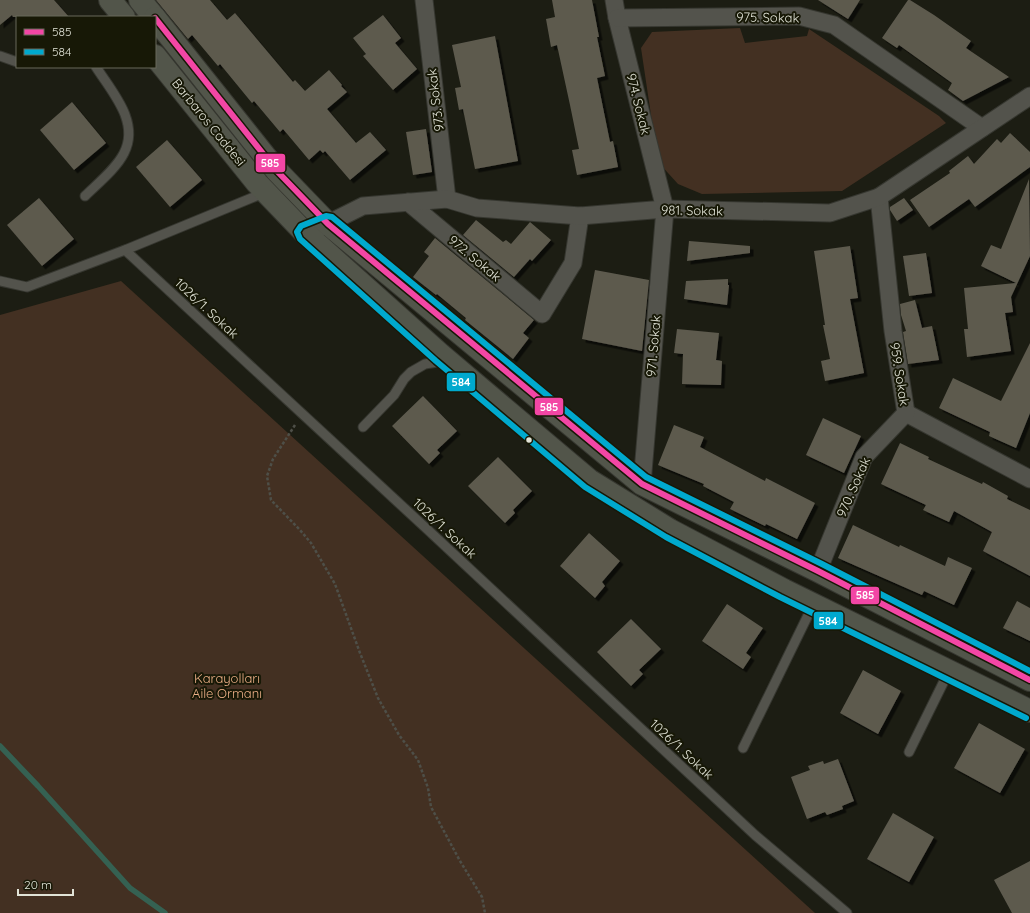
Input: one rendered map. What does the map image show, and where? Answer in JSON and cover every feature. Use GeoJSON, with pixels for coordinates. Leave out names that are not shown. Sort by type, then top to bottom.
{"type":"FeatureCollection","features":[{"type":"Feature","properties":{"kind":"main road"},"geometry":{"type":"LineString","coordinates":[[110,0],[123,16]]}},
{"type":"Feature","properties":{"kind":"main road","name":"Barbaros Caddesi"},"geometry":{"type":"LineString","coordinates":[[140,0],[152,16]]}},
{"type":"Feature","properties":{"kind":"main road","name":"Barbaros Caddesi"},"geometry":{"type":"LineString","coordinates":[[156,20],[276,170],[328,224],[642,484],[818,571],[1030,680]]}},
{"type":"Feature","properties":{"kind":"main road","name":"Barbaros Caddesi"},"geometry":{"type":"LineString","coordinates":[[156,57],[266,192],[305,233],[447,360],[589,480],[670,530],[813,605],[1030,711]]}},
{"type":"Feature","properties":{"kind":"street","name":"973. Sokak"},"geometry":{"type":"LineString","coordinates":[[424,0],[447,199]]}},
{"type":"Feature","properties":{"kind":"street","name":"974. Sokak"},"geometry":{"type":"LineString","coordinates":[[614,0],[617,18],[665,209]]}},
{"type":"Feature","properties":{"kind":"street","name":"975. Sokak"},"geometry":{"type":"LineString","coordinates":[[617,18],[799,16],[834,25],[982,128]]}},
{"type":"Feature","properties":{"kind":"street","name":"981. Sokak"},"geometry":{"type":"LineString","coordinates":[[305,233],[328,224],[363,206],[447,199],[476,208],[580,216],[665,209],[830,213],[879,197],[982,128],[1026,105]]}},
{"type":"Feature","properties":{"kind":"street","name":"959. Sokak"},"geometry":{"type":"LineString","coordinates":[[879,197],[893,331],[906,413],[1029,475]]}},
{"type":"Feature","properties":{"kind":"street","name":"972. Sokak"},"geometry":{"type":"LineString","coordinates":[[408,202],[542,314],[573,263],[580,216]]}},
{"type":"Feature","properties":{"kind":"street","name":"971. Sokak"},"geometry":{"type":"LineString","coordinates":[[642,484],[665,209]]}},
{"type":"Feature","properties":{"kind":"street","name":"970. Sokak"},"geometry":{"type":"LineString","coordinates":[[818,571],[864,457],[906,413]]}},
{"type":"Feature","properties":{"kind":"lane"},"geometry":{"type":"LineString","coordinates":[[0,56],[16,62]]}},
{"type":"Feature","properties":{"kind":"lane"},"geometry":{"type":"LineString","coordinates":[[85,196],[107,175],[124,153],[130,134],[126,115],[97,68]]}},
{"type":"Feature","properties":{"kind":"lane"},"geometry":{"type":"LineString","coordinates":[[0,281],[27,287],[125,250],[266,192]]}},
{"type":"Feature","properties":{"kind":"lane","name":"1026/1. Sokak"},"geometry":{"type":"LineString","coordinates":[[125,250],[749,829],[847,913]]}},
{"type":"Feature","properties":{"kind":"lane"},"geometry":{"type":"LineString","coordinates":[[363,427],[394,395],[404,379],[411,372],[425,364],[447,360]]}},
{"type":"Feature","properties":{"kind":"lane"},"geometry":{"type":"LineString","coordinates":[[743,748],[813,605]]}},
{"type":"Feature","properties":{"kind":"lane"},"geometry":{"type":"LineString","coordinates":[[909,752],[949,671]]}},
{"type":"Feature","properties":{"kind":"path"},"geometry":{"type":"LineString","coordinates":[[302,414],[273,459],[267,476],[271,500],[307,538],[335,584],[378,698],[399,735],[418,760],[428,788],[431,807],[460,861],[482,897],[485,913]]}},
{"type":"Feature","properties":{"kind":"green space"},"geometry":{"type":"Polygon","coordinates":[[[740,28],[745,43],[807,36],[809,29],[939,116],[946,123],[842,191],[702,194],[678,184],[658,162],[641,48],[652,32],[740,28]]]}},
{"type":"Feature","properties":{"kind":"green space","name":"Karayolları Aile Ormanı"},"geometry":{"type":"Polygon","coordinates":[[[121,281],[815,913],[0,913],[0,315],[121,281]]]}},
{"type":"Feature","properties":{"kind":"building"},"geometry":{"type":"Polygon","coordinates":[[[0,0],[54,0],[68,16],[13,17],[12,15],[0,25],[0,0]]]}},
{"type":"Feature","properties":{"kind":"building"},"geometry":{"type":"Polygon","coordinates":[[[156,0],[210,0],[227,20],[235,13],[293,82],[295,80],[305,91],[329,70],[347,92],[327,109],[356,143],[370,132],[386,150],[350,180],[325,151],[323,153],[320,150],[309,160],[283,129],[280,132],[254,101],[252,103],[220,64],[218,66],[192,35],[188,39],[156,0]]]}},
{"type":"Feature","properties":{"kind":"building"},"geometry":{"type":"Polygon","coordinates":[[[552,0],[592,0],[599,37],[597,37],[605,76],[597,78],[610,142],[613,141],[618,167],[577,175],[572,150],[579,149],[557,45],[551,47],[546,19],[555,17],[552,0]]]}},
{"type":"Feature","properties":{"kind":"building"},"geometry":{"type":"Polygon","coordinates":[[[818,0],[860,0],[848,19],[818,0]]]}},
{"type":"Feature","properties":{"kind":"building"},"geometry":{"type":"Polygon","coordinates":[[[908,0],[934,15],[971,41],[966,48],[1009,77],[963,101],[948,90],[952,83],[899,45],[897,48],[882,38],[908,0]]]}},
{"type":"Feature","properties":{"kind":"building"},"geometry":{"type":"Polygon","coordinates":[[[383,15],[401,38],[395,43],[417,69],[393,90],[363,56],[366,54],[353,38],[383,15]]]}},
{"type":"Feature","properties":{"kind":"building"},"geometry":{"type":"Polygon","coordinates":[[[495,36],[518,161],[475,169],[463,109],[459,110],[455,88],[461,87],[452,45],[495,36]]]}},
{"type":"Feature","properties":{"kind":"building"},"geometry":{"type":"Polygon","coordinates":[[[72,102],[106,143],[74,170],[40,130],[72,102]]]}},
{"type":"Feature","properties":{"kind":"building"},"geometry":{"type":"Polygon","coordinates":[[[426,129],[432,172],[413,175],[406,132],[426,129]]]}},
{"type":"Feature","properties":{"kind":"building"},"geometry":{"type":"Polygon","coordinates":[[[1010,133],[1030,152],[1030,167],[975,207],[969,199],[929,227],[910,200],[950,173],[949,171],[968,156],[974,164],[997,139],[1001,143],[1010,133]]]}},
{"type":"Feature","properties":{"kind":"building"},"geometry":{"type":"Polygon","coordinates":[[[167,140],[202,180],[170,207],[136,167],[167,140]]]}},
{"type":"Feature","properties":{"kind":"building"},"geometry":{"type":"Polygon","coordinates":[[[1029,179],[1030,256],[1011,297],[1013,312],[1005,313],[1011,351],[967,357],[964,329],[968,329],[964,288],[1016,283],[981,266],[991,245],[1001,249],[1029,179]]]}},
{"type":"Feature","properties":{"kind":"building"},"geometry":{"type":"Polygon","coordinates":[[[39,198],[74,239],[42,266],[7,225],[39,198]]]}},
{"type":"Feature","properties":{"kind":"building"},"geometry":{"type":"Polygon","coordinates":[[[904,198],[913,210],[897,221],[890,210],[890,207],[904,198]]]}},
{"type":"Feature","properties":{"kind":"building"},"geometry":{"type":"Polygon","coordinates":[[[476,220],[503,242],[506,240],[511,244],[530,222],[551,240],[532,261],[530,259],[514,277],[463,235],[476,220]]]}},
{"type":"Feature","properties":{"kind":"building"},"geometry":{"type":"Polygon","coordinates":[[[435,238],[534,320],[523,333],[529,338],[513,359],[465,320],[466,318],[437,294],[436,295],[413,277],[429,256],[424,252],[435,238]]]}},
{"type":"Feature","properties":{"kind":"building"},"geometry":{"type":"Polygon","coordinates":[[[689,241],[750,246],[750,253],[687,261],[689,241]]]}},
{"type":"Feature","properties":{"kind":"building"},"geometry":{"type":"Polygon","coordinates":[[[850,246],[858,298],[850,299],[864,373],[825,381],[821,361],[830,359],[823,325],[825,325],[814,251],[850,246]]]}},
{"type":"Feature","properties":{"kind":"building"},"geometry":{"type":"Polygon","coordinates":[[[926,253],[932,293],[909,296],[903,256],[926,253]]]}},
{"type":"Feature","properties":{"kind":"building"},"geometry":{"type":"Polygon","coordinates":[[[595,270],[649,280],[642,351],[582,339],[595,270]]]}},
{"type":"Feature","properties":{"kind":"building"},"geometry":{"type":"Polygon","coordinates":[[[728,279],[729,285],[727,305],[684,299],[686,281],[728,279]]]}},
{"type":"Feature","properties":{"kind":"building"},"geometry":{"type":"Polygon","coordinates":[[[915,300],[922,328],[932,326],[939,360],[908,364],[903,332],[906,331],[901,315],[900,304],[915,300]]]}},
{"type":"Feature","properties":{"kind":"building"},"geometry":{"type":"Polygon","coordinates":[[[677,329],[719,333],[716,360],[722,361],[721,385],[682,384],[683,354],[674,353],[677,329]]]}},
{"type":"Feature","properties":{"kind":"building"},"geometry":{"type":"Polygon","coordinates":[[[1030,343],[1030,413],[1016,448],[989,436],[990,432],[939,408],[953,378],[1001,401],[1030,343]]]}},
{"type":"Feature","properties":{"kind":"building"},"geometry":{"type":"Polygon","coordinates":[[[423,396],[457,431],[437,450],[440,453],[429,464],[392,426],[423,396]]]}},
{"type":"Feature","properties":{"kind":"building"},"geometry":{"type":"Polygon","coordinates":[[[823,418],[861,436],[844,473],[806,455],[823,418]]]}},
{"type":"Feature","properties":{"kind":"building"},"geometry":{"type":"Polygon","coordinates":[[[674,425],[704,437],[700,447],[765,481],[766,478],[815,503],[797,539],[766,524],[765,526],[730,509],[734,502],[703,486],[704,484],[658,465],[674,425]]]}},
{"type":"Feature","properties":{"kind":"building"},"geometry":{"type":"Polygon","coordinates":[[[900,443],[929,457],[928,459],[982,484],[983,482],[1008,496],[1007,499],[1030,510],[1030,576],[983,551],[992,532],[954,511],[949,522],[923,510],[926,505],[881,484],[900,443]]]}},
{"type":"Feature","properties":{"kind":"building"},"geometry":{"type":"Polygon","coordinates":[[[498,457],[532,491],[513,510],[515,513],[505,523],[468,486],[498,457]]]}},
{"type":"Feature","properties":{"kind":"building"},"geometry":{"type":"Polygon","coordinates":[[[853,525],[899,547],[900,545],[945,566],[948,557],[972,568],[954,605],[924,591],[922,595],[838,558],[853,525]]]}},
{"type":"Feature","properties":{"kind":"building"},"geometry":{"type":"Polygon","coordinates":[[[589,533],[620,561],[602,582],[605,586],[595,598],[560,566],[589,533]]]}},
{"type":"Feature","properties":{"kind":"building"},"geometry":{"type":"Polygon","coordinates":[[[1017,601],[1030,608],[1030,641],[1003,628],[1017,601]]]}},
{"type":"Feature","properties":{"kind":"building"},"geometry":{"type":"Polygon","coordinates":[[[727,604],[763,628],[746,653],[751,657],[743,669],[702,641],[727,604]]]}},
{"type":"Feature","properties":{"kind":"building"},"geometry":{"type":"Polygon","coordinates":[[[631,619],[661,649],[639,670],[643,674],[631,686],[597,652],[631,619]]]}},
{"type":"Feature","properties":{"kind":"building"},"geometry":{"type":"Polygon","coordinates":[[[863,670],[901,691],[878,734],[840,713],[863,670]]]}},
{"type":"Feature","properties":{"kind":"building"},"geometry":{"type":"Polygon","coordinates":[[[979,723],[1025,749],[1000,793],[954,768],[979,723]]]}},
{"type":"Feature","properties":{"kind":"building"},"geometry":{"type":"Polygon","coordinates":[[[838,759],[854,801],[842,806],[843,809],[827,815],[825,812],[807,819],[791,777],[810,770],[808,766],[823,761],[824,764],[838,759]]]}},
{"type":"Feature","properties":{"kind":"building"},"geometry":{"type":"Polygon","coordinates":[[[893,813],[934,837],[909,882],[867,859],[893,813]]]}},
{"type":"Feature","properties":{"kind":"building"},"geometry":{"type":"Polygon","coordinates":[[[1030,861],[1030,913],[1012,913],[994,880],[1030,861]]]}},
{"type":"Feature","properties":{"kind":"waterway"},"geometry":{"type":"LineString","coordinates":[[0,746],[130,888],[165,913]]}},
{"type":"Feature","properties":{"kind":"transit line","name":"585"},"geometry":{"type":"LineString","coordinates":[[156,19],[276,170],[328,224],[642,484],[818,571],[1030,680]]}},
{"type":"Feature","properties":{"kind":"transit line","name":"584"},"geometry":{"type":"LineString","coordinates":[[1026,718],[780,597],[666,537],[585,487],[436,361],[300,239],[297,232],[301,226],[326,216],[332,217],[646,477],[822,564],[1030,671]]}}]}
